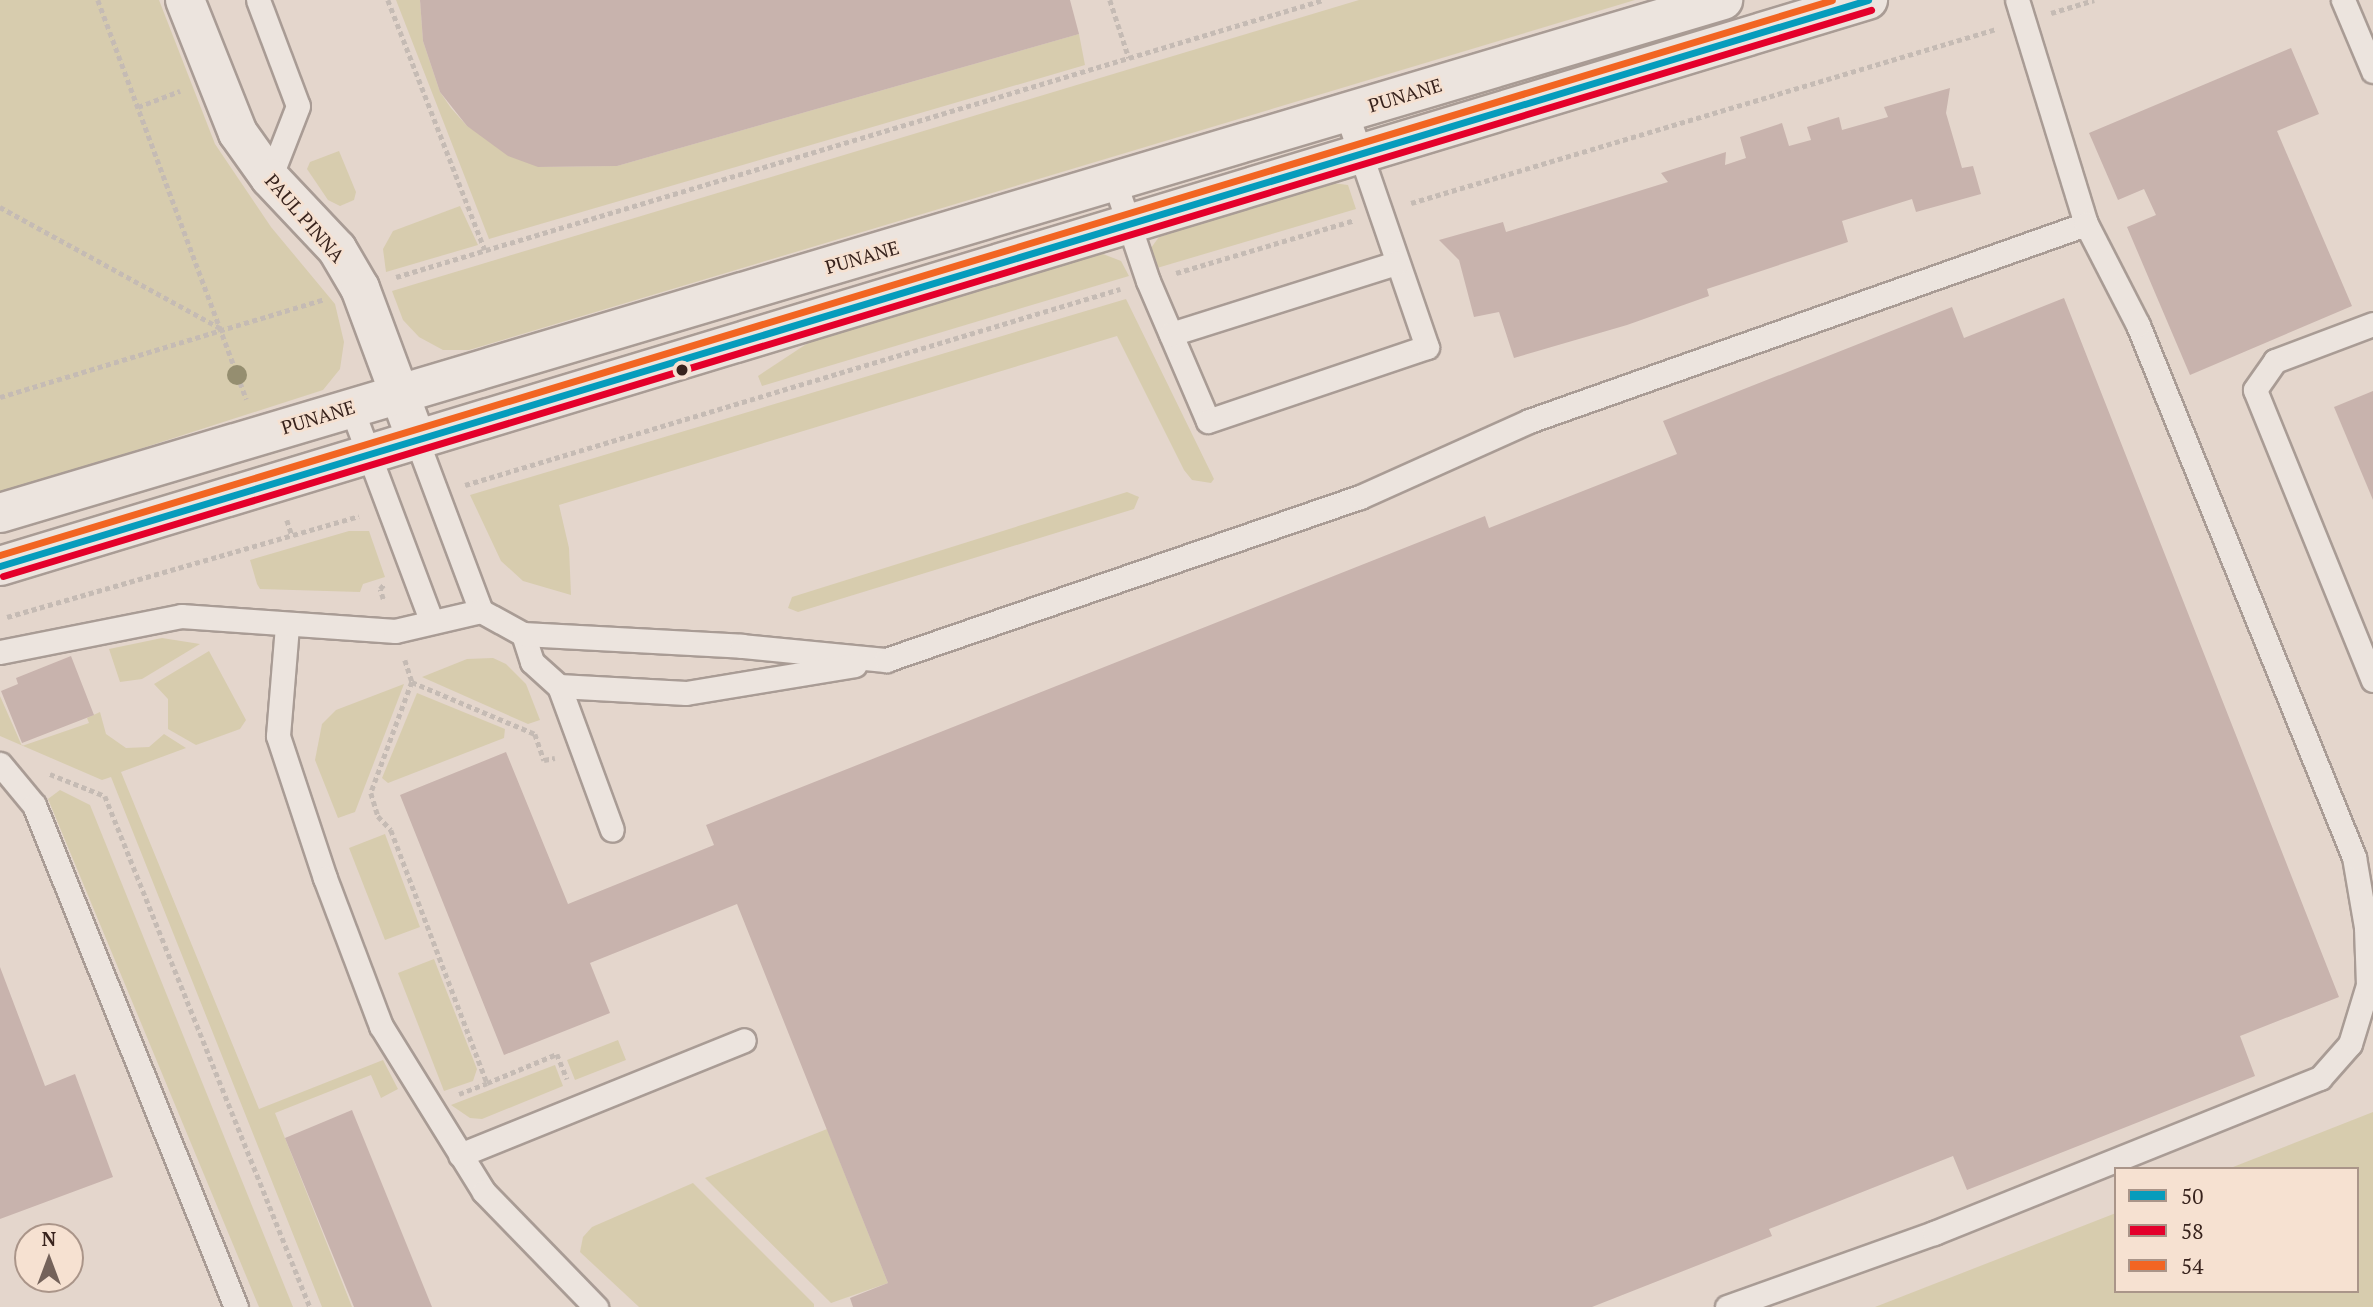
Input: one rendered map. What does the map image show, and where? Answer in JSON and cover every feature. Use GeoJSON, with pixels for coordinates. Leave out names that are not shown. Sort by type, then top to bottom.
{"type":"FeatureCollection","features":[{"type":"Feature","properties":{"kind":"main road","name":"PAUL PINNA"},"geometry":{"type":"LineString","coordinates":[[185,0],[238,133],[270,178],[337,249],[360,288],[417,441]]}},
{"type":"Feature","properties":{"kind":"main road","name":"PUNANE"},"geometry":{"type":"LineString","coordinates":[[0,513],[1723,0]]}},
{"type":"Feature","properties":{"kind":"main road"},"geometry":{"type":"LineString","coordinates":[[0,566],[1128,222],[1868,0]]}},
{"type":"Feature","properties":{"kind":"lane"},"geometry":{"type":"LineString","coordinates":[[258,0],[298,106],[270,178]]}},
{"type":"Feature","properties":{"kind":"lane"},"geometry":{"type":"LineString","coordinates":[[2343,0],[2373,71]]}},
{"type":"Feature","properties":{"kind":"lane"},"geometry":{"type":"LineString","coordinates":[[1727,1307],[1934,1233],[2320,1078],[2350,1044],[2368,985],[2366,926],[2354,857],[2137,325],[2086,224],[2020,11]]}},
{"type":"Feature","properties":{"kind":"lane"},"geometry":{"type":"LineString","coordinates":[[1115,183],[1148,281],[1208,421],[1427,347],[1378,213],[1346,112]]}},
{"type":"Feature","properties":{"kind":"lane"},"geometry":{"type":"LineString","coordinates":[[559,686],[686,693],[886,660],[1360,497],[1529,421],[2086,224]]}},
{"type":"Feature","properties":{"kind":"lane"},"geometry":{"type":"LineString","coordinates":[[1171,334],[1396,263]]}},
{"type":"Feature","properties":{"kind":"lane"},"geometry":{"type":"LineString","coordinates":[[2373,324],[2275,361],[2255,390],[2373,680]]}},
{"type":"Feature","properties":{"kind":"lane"},"geometry":{"type":"LineString","coordinates":[[351,407],[430,620]]}},
{"type":"Feature","properties":{"kind":"lane"},"geometry":{"type":"LineString","coordinates":[[417,441],[481,611]]}},
{"type":"Feature","properties":{"kind":"lane"},"geometry":{"type":"LineString","coordinates":[[0,652],[181,616],[286,626],[395,631],[430,620],[481,611],[523,634],[742,646],[886,660]]}},
{"type":"Feature","properties":{"kind":"lane"},"geometry":{"type":"LineString","coordinates":[[286,626],[278,736],[325,878],[382,1026],[484,1192],[596,1307]]}},
{"type":"Feature","properties":{"kind":"lane"},"geometry":{"type":"LineString","coordinates":[[523,634],[532,662],[559,686],[612,830]]}},
{"type":"Feature","properties":{"kind":"lane"},"geometry":{"type":"LineString","coordinates":[[0,764],[34,805],[236,1307]]}},
{"type":"Feature","properties":{"kind":"lane"},"geometry":{"type":"LineString","coordinates":[[460,1155],[744,1040]]}},
{"type":"Feature","properties":{"kind":"path"},"geometry":{"type":"LineString","coordinates":[[98,0],[223,330],[251,413]]}},
{"type":"Feature","properties":{"kind":"path"},"geometry":{"type":"LineString","coordinates":[[388,0],[485,250]]}},
{"type":"Feature","properties":{"kind":"path"},"geometry":{"type":"LineString","coordinates":[[1110,0],[1129,58]]}},
{"type":"Feature","properties":{"kind":"path"},"geometry":{"type":"LineString","coordinates":[[0,397],[1322,0]]}},
{"type":"Feature","properties":{"kind":"path"},"geometry":{"type":"LineString","coordinates":[[438,494],[1378,213],[2020,11],[2094,0]]}},
{"type":"Feature","properties":{"kind":"path"},"geometry":{"type":"LineString","coordinates":[[0,208],[223,330]]}},
{"type":"Feature","properties":{"kind":"path"},"geometry":{"type":"LineString","coordinates":[[0,619],[388,508]]}},
{"type":"Feature","properties":{"kind":"path"},"geometry":{"type":"LineString","coordinates":[[286,519],[292,535]]}},
{"type":"Feature","properties":{"kind":"path"},"geometry":{"type":"LineString","coordinates":[[389,578],[380,589],[412,682],[371,793],[378,816],[391,830],[487,1083],[557,1054],[578,1107]]}},
{"type":"Feature","properties":{"kind":"path"},"geometry":{"type":"LineString","coordinates":[[412,682],[535,734],[544,760],[583,752]]}},
{"type":"Feature","properties":{"kind":"path"},"geometry":{"type":"LineString","coordinates":[[47,773],[105,796],[310,1307]]}},
{"type":"Feature","properties":{"kind":"shaded area"},"geometry":{"type":"Polygon","coordinates":[[[0,0],[159,0],[215,144],[271,227],[335,304],[344,342],[340,369],[323,390],[0,494],[0,0]]]}},
{"type":"Feature","properties":{"kind":"shaded area"},"geometry":{"type":"Polygon","coordinates":[[[396,0],[420,0],[423,41],[440,92],[451,108],[467,126],[539,167],[617,166],[1079,34],[1085,65],[489,239],[396,0]]]}},
{"type":"Feature","properties":{"kind":"shaded area"},"geometry":{"type":"Polygon","coordinates":[[[1359,0],[1635,0],[469,350],[443,350],[419,337],[403,320],[392,291],[1359,0]]]}},
{"type":"Feature","properties":{"kind":"shaded area"},"geometry":{"type":"Polygon","coordinates":[[[339,151],[356,192],[354,200],[340,206],[328,200],[307,169],[310,162],[339,151]]]}},
{"type":"Feature","properties":{"kind":"shaded area"},"geometry":{"type":"Polygon","coordinates":[[[1332,183],[1348,185],[1356,209],[1157,268],[1151,248],[1159,237],[1332,183]]]}},
{"type":"Feature","properties":{"kind":"shaded area"},"geometry":{"type":"Polygon","coordinates":[[[460,206],[478,245],[386,272],[383,249],[393,231],[460,206]]]}},
{"type":"Feature","properties":{"kind":"shaded area"},"geometry":{"type":"Polygon","coordinates":[[[1103,254],[1121,261],[1129,276],[762,386],[758,376],[814,339],[1027,273],[1103,254]]]}},
{"type":"Feature","properties":{"kind":"shaded area"},"geometry":{"type":"Polygon","coordinates":[[[1126,299],[1214,479],[1211,483],[1192,480],[1184,470],[1117,336],[559,505],[569,548],[571,595],[523,581],[501,561],[470,495],[1126,299]]]}},
{"type":"Feature","properties":{"kind":"shaded area"},"geometry":{"type":"Polygon","coordinates":[[[1127,492],[1139,497],[1134,509],[798,612],[788,608],[792,597],[1127,492]]]}},
{"type":"Feature","properties":{"kind":"shaded area"},"geometry":{"type":"Polygon","coordinates":[[[349,531],[369,531],[385,577],[363,584],[360,592],[260,589],[250,560],[349,531]]]}},
{"type":"Feature","properties":{"kind":"shaded area"},"geometry":{"type":"Polygon","coordinates":[[[162,638],[200,644],[142,679],[120,682],[109,649],[162,638]]]}},
{"type":"Feature","properties":{"kind":"shaded area"},"geometry":{"type":"Polygon","coordinates":[[[209,651],[246,720],[240,729],[196,745],[168,729],[168,699],[154,684],[209,651]]]}},
{"type":"Feature","properties":{"kind":"shaded area"},"geometry":{"type":"Polygon","coordinates":[[[493,658],[506,664],[526,684],[540,720],[528,724],[422,677],[467,659],[493,658]]]}},
{"type":"Feature","properties":{"kind":"shaded area"},"geometry":{"type":"Polygon","coordinates":[[[404,684],[355,812],[338,818],[315,760],[322,724],[336,710],[404,684]]]}},
{"type":"Feature","properties":{"kind":"shaded area"},"geometry":{"type":"Polygon","coordinates":[[[417,693],[505,729],[504,738],[388,783],[382,778],[417,693]]]}},
{"type":"Feature","properties":{"kind":"shaded area"},"geometry":{"type":"Polygon","coordinates":[[[0,696],[22,745],[0,736],[0,696]]]}},
{"type":"Feature","properties":{"kind":"shaded area"},"geometry":{"type":"Polygon","coordinates":[[[100,712],[106,734],[126,748],[149,747],[164,734],[186,748],[121,772],[259,1109],[383,1060],[398,1089],[381,1098],[371,1075],[275,1113],[352,1307],[322,1307],[111,777],[102,780],[23,746],[89,723],[87,718],[100,712]]]}},
{"type":"Feature","properties":{"kind":"shaded area"},"geometry":{"type":"Polygon","coordinates":[[[60,790],[90,805],[293,1307],[259,1307],[48,799],[60,790]]]}},
{"type":"Feature","properties":{"kind":"shaded area"},"geometry":{"type":"Polygon","coordinates":[[[385,834],[420,927],[385,940],[349,848],[385,834]]]}},
{"type":"Feature","properties":{"kind":"shaded area"},"geometry":{"type":"Polygon","coordinates":[[[434,959],[477,1069],[473,1081],[444,1091],[398,973],[434,959]]]}},
{"type":"Feature","properties":{"kind":"shaded area"},"geometry":{"type":"Polygon","coordinates":[[[618,1040],[626,1060],[575,1080],[567,1060],[618,1040]]]}},
{"type":"Feature","properties":{"kind":"shaded area"},"geometry":{"type":"Polygon","coordinates":[[[555,1065],[563,1086],[482,1119],[470,1118],[451,1105],[555,1065]]]}},
{"type":"Feature","properties":{"kind":"shaded area"},"geometry":{"type":"Polygon","coordinates":[[[2373,1112],[2373,1307],[1875,1307],[2114,1214],[2114,1293],[2359,1293],[2359,1167],[2233,1167],[2373,1112]]]}},
{"type":"Feature","properties":{"kind":"shaded area"},"geometry":{"type":"Polygon","coordinates":[[[827,1129],[888,1283],[831,1303],[705,1178],[827,1129]]]}},
{"type":"Feature","properties":{"kind":"shaded area"},"geometry":{"type":"Polygon","coordinates":[[[693,1183],[814,1307],[639,1307],[580,1252],[583,1237],[592,1227],[693,1183]]]}},
{"type":"Feature","properties":{"kind":"building"},"geometry":{"type":"Polygon","coordinates":[[[420,0],[1070,0],[1079,34],[617,166],[538,167],[508,156],[467,126],[440,92],[423,41],[420,0]]]}},
{"type":"Feature","properties":{"kind":"building"},"geometry":{"type":"Polygon","coordinates":[[[2291,48],[2319,114],[2277,131],[2352,306],[2190,375],[2127,227],[2156,215],[2144,189],[2118,200],[2089,133],[2291,48]]]}},
{"type":"Feature","properties":{"kind":"building"},"geometry":{"type":"Polygon","coordinates":[[[1950,88],[1946,113],[1962,168],[1973,166],[1981,194],[1916,212],[1912,199],[1842,221],[1848,242],[1707,289],[1709,296],[1627,325],[1514,358],[1499,312],[1474,317],[1459,260],[1439,240],[1503,222],[1506,232],[1668,182],[1661,173],[1726,152],[1725,165],[1746,158],[1740,137],[1782,123],[1789,146],[1811,140],[1807,127],[1839,117],[1842,130],[1888,117],[1884,107],[1950,88]]]}},
{"type":"Feature","properties":{"kind":"building"},"geometry":{"type":"Polygon","coordinates":[[[2064,298],[2339,997],[2240,1036],[2255,1076],[1967,1190],[1953,1156],[1769,1229],[1772,1236],[1592,1307],[853,1307],[850,1298],[888,1283],[737,904],[590,963],[610,1013],[504,1055],[400,795],[506,752],[568,904],[714,845],[706,825],[1485,516],[1489,528],[1677,454],[1663,421],[1952,307],[1964,338],[2064,298]]]}},
{"type":"Feature","properties":{"kind":"building"},"geometry":{"type":"Polygon","coordinates":[[[2373,391],[2373,500],[2334,407],[2373,391]]]}},
{"type":"Feature","properties":{"kind":"building"},"geometry":{"type":"Polygon","coordinates":[[[71,656],[94,715],[22,743],[1,691],[18,684],[16,678],[71,656]]]}},
{"type":"Feature","properties":{"kind":"building"},"geometry":{"type":"Polygon","coordinates":[[[0,967],[45,1086],[75,1074],[113,1177],[0,1219],[0,967]]]}},
{"type":"Feature","properties":{"kind":"building"},"geometry":{"type":"Polygon","coordinates":[[[352,1110],[432,1307],[354,1307],[285,1138],[352,1110]]]}},
{"type":"Feature","properties":{"kind":"transit line","name":"54"},"geometry":{"type":"LineString","coordinates":[[0,555],[1832,0]]}},
{"type":"Feature","properties":{"kind":"transit line","name":"50"},"geometry":{"type":"LineString","coordinates":[[0,566],[1868,0]]}},
{"type":"Feature","properties":{"kind":"transit line","name":"58"},"geometry":{"type":"LineString","coordinates":[[3,576],[1871,10]]}}]}
